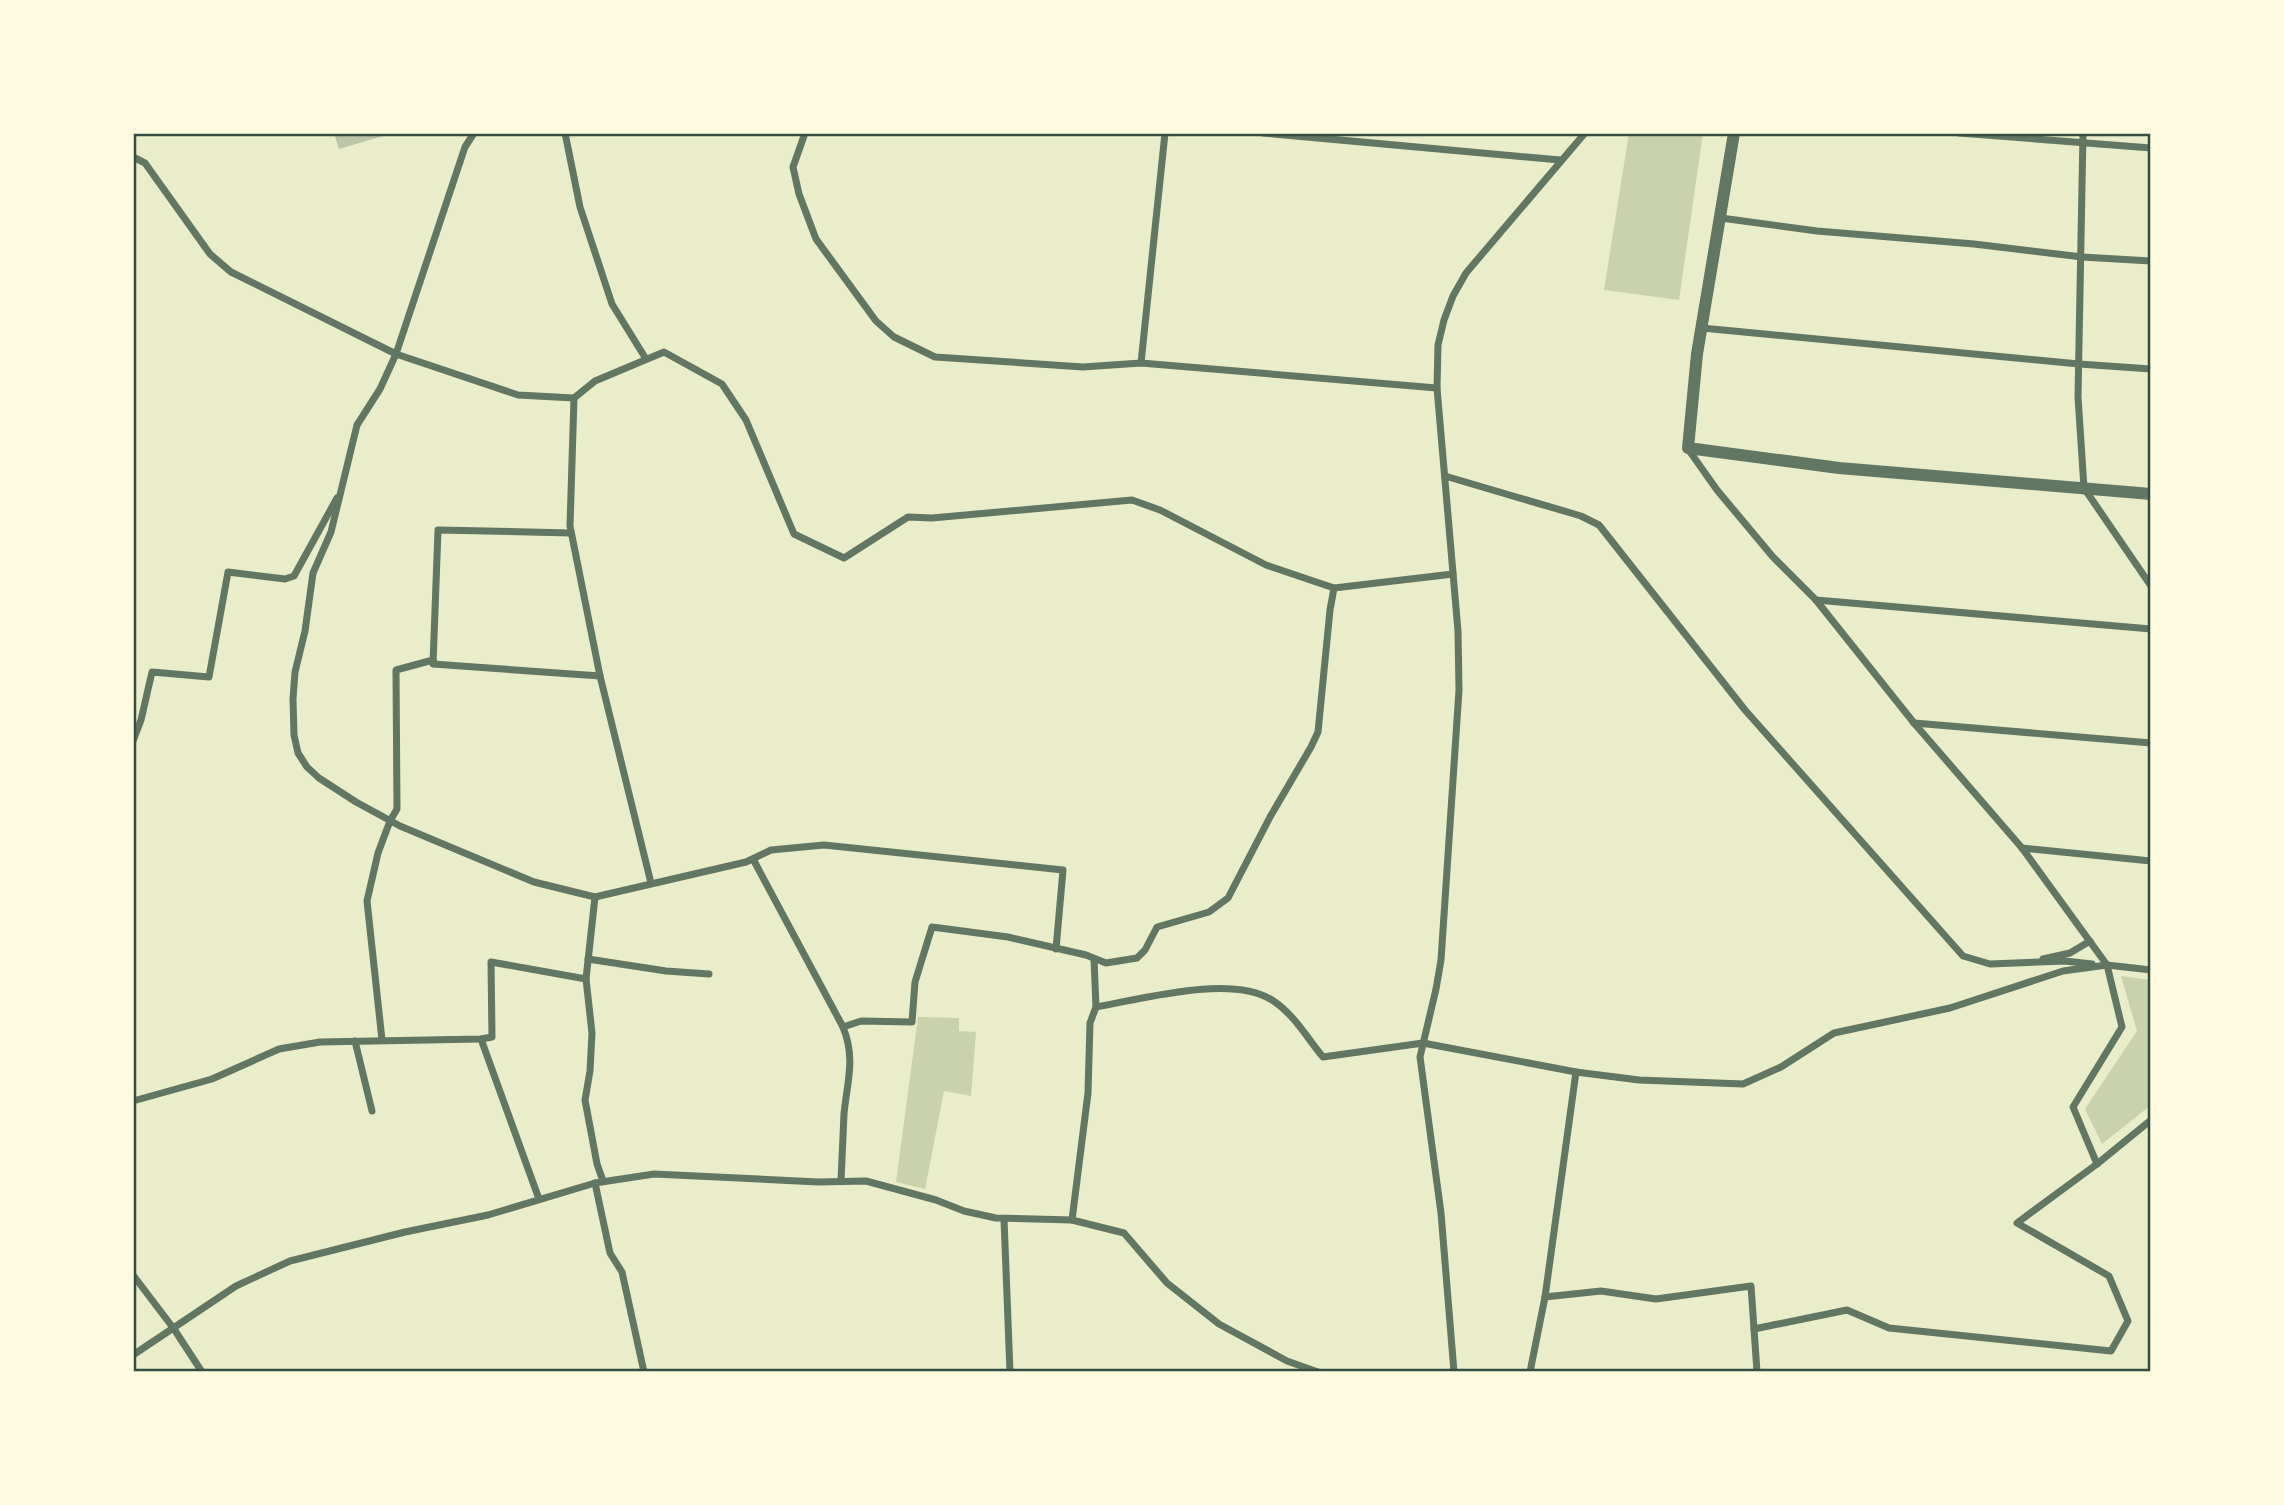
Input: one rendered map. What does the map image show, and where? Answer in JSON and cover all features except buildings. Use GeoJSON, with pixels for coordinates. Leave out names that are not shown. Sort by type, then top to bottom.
{"type":"FeatureCollection","features":[{"type":"Feature","properties":{"kind":"street"},"geometry":{"type":"LineString","coordinates":[[474,133],[465,147],[396,354],[380,389],[357,425],[331,531],[313,573],[305,631],[295,672],[294,735],[298,753],[307,767],[319,778],[390,821],[534,882],[595,897],[753,859],[771,850],[824,845],[1063,870],[1056,949]]}},
{"type":"Feature","properties":{"kind":"street"},"geometry":{"type":"LineString","coordinates":[[565,133],[580,206],[612,304],[646,359]]}},
{"type":"Feature","properties":{"kind":"street"},"geometry":{"type":"LineString","coordinates":[[805,133],[793,167],[799,194],[816,239],[876,321],[894,337],[936,357],[1083,367],[1141,363],[1437,388]]}},
{"type":"Feature","properties":{"kind":"street"},"geometry":{"type":"LineString","coordinates":[[1141,363],[1165,133]]}},
{"type":"Feature","properties":{"kind":"street"},"geometry":{"type":"LineString","coordinates":[[1263,133],[1560,160]]}},
{"type":"Feature","properties":{"kind":"street"},"geometry":{"type":"LineString","coordinates":[[1454,1372],[1441,1213],[1420,1056],[1441,960],[1459,690],[1458,631],[1437,388],[1438,345],[1453,296],[1466,273],[1585,133]]}},
{"type":"Feature","properties":{"kind":"street"},"geometry":{"type":"LineString","coordinates":[[1734,133],[1697,354],[1688,448],[1717,489],[1765,547],[1816,600],[1914,723],[2022,848],[2107,965],[2122,1027],[2073,1107],[2097,1164]]}},
{"type":"Feature","properties":{"kind":"street"},"geometry":{"type":"LineString","coordinates":[[1959,133],[2151,148]]}},
{"type":"Feature","properties":{"kind":"street"},"geometry":{"type":"LineString","coordinates":[[2083,133],[2078,397],[2084,488],[2151,586]]}},
{"type":"Feature","properties":{"kind":"street"},"geometry":{"type":"LineString","coordinates":[[133,157],[145,163],[210,254],[231,272],[396,354],[518,395],[574,398],[595,381],[664,352],[722,384],[746,420],[794,534],[844,558],[908,517],[933,518],[1132,500],[1160,510],[1266,565],[1334,588],[1453,573]]}},
{"type":"Feature","properties":{"kind":"street"},"geometry":{"type":"LineString","coordinates":[[1721,218],[1817,231],[1974,244],[2081,257],[2151,261]]}},
{"type":"Feature","properties":{"kind":"street"},"geometry":{"type":"LineString","coordinates":[[1702,328],[2151,369]]}},
{"type":"Feature","properties":{"kind":"street"},"geometry":{"type":"LineString","coordinates":[[574,398],[571,533],[600,676],[651,883]]}},
{"type":"Feature","properties":{"kind":"street"},"geometry":{"type":"LineString","coordinates":[[1688,448],[1839,468],[2151,494]]}},
{"type":"Feature","properties":{"kind":"street"},"geometry":{"type":"LineString","coordinates":[[1445,476],[1581,516],[1599,525],[1745,710],[1963,956],[1990,964],[2065,961],[2151,970]]}},
{"type":"Feature","properties":{"kind":"street"},"geometry":{"type":"LineString","coordinates":[[133,741],[141,720],[152,672],[209,677],[228,572],[285,579],[295,576],[339,495]]}},
{"type":"Feature","properties":{"kind":"street"},"geometry":{"type":"LineString","coordinates":[[571,533],[438,530],[433,664],[600,676]]}},
{"type":"Feature","properties":{"kind":"street"},"geometry":{"type":"LineString","coordinates":[[844,1027],[861,1021],[912,1022],[915,982],[932,927],[1008,937],[1106,962],[1137,958],[1145,950],[1157,927],[1209,912],[1228,898],[1318,732],[1334,588]]}},
{"type":"Feature","properties":{"kind":"street"},"geometry":{"type":"LineString","coordinates":[[1816,600],[2151,629]]}},
{"type":"Feature","properties":{"kind":"street"},"geometry":{"type":"LineString","coordinates":[[382,1040],[367,901],[378,853],[397,809],[396,670],[433,660]]}},
{"type":"Feature","properties":{"kind":"street"},"geometry":{"type":"LineString","coordinates":[[1914,723],[2151,743]]}},
{"type":"Feature","properties":{"kind":"street"},"geometry":{"type":"LineString","coordinates":[[2022,848],[2151,861]]}},
{"type":"Feature","properties":{"kind":"street"},"geometry":{"type":"LineString","coordinates":[[753,859],[844,1027],[851,1045],[841,1181]]}},
{"type":"Feature","properties":{"kind":"street"},"geometry":{"type":"LineString","coordinates":[[595,897],[586,979],[592,1033],[585,1100],[610,1253],[622,1272],[644,1372]]}},
{"type":"Feature","properties":{"kind":"street"},"geometry":{"type":"LineString","coordinates":[[2025,963],[2070,953],[2090,941]]}},
{"type":"Feature","properties":{"kind":"street"},"geometry":{"type":"LineString","coordinates":[[588,959],[666,971],[709,974]]}},
{"type":"Feature","properties":{"kind":"street"},"geometry":{"type":"LineString","coordinates":[[1072,1220],[1088,1093],[1090,1023],[1096,1007],[1094,959]]}},
{"type":"Feature","properties":{"kind":"street"},"geometry":{"type":"LineString","coordinates":[[133,1101],[212,1079],[279,1049],[320,1042],[492,1037],[491,962],[586,979]]}},
{"type":"Feature","properties":{"kind":"street"},"geometry":{"type":"LineString","coordinates":[[1096,1007],[1196,989],[1246,991],[1271,999],[1292,1016],[1323,1057],[1423,1043],[1576,1072],[1639,1080],[1743,1084],[1781,1068],[1834,1033],[1950,1007],[2063,971],[2107,965]]}},
{"type":"Feature","properties":{"kind":"street"},"geometry":{"type":"LineString","coordinates":[[481,1039],[540,1199]]}},
{"type":"Feature","properties":{"kind":"street"},"geometry":{"type":"LineString","coordinates":[[355,1041],[372,1111]]}},
{"type":"Feature","properties":{"kind":"street"},"geometry":{"type":"LineString","coordinates":[[1530,1372],[1545,1297],[1576,1072]]}},
{"type":"Feature","properties":{"kind":"street"},"geometry":{"type":"LineString","coordinates":[[1754,1329],[1847,1310],[1889,1328],[2111,1351],[2128,1321],[2109,1276],[2017,1223],[2151,1120]]}},
{"type":"Feature","properties":{"kind":"street"},"geometry":{"type":"LineString","coordinates":[[133,1355],[236,1286],[290,1261],[393,1235],[488,1216],[599,1182],[654,1174],[818,1182],[866,1181],[936,1199],[964,1211],[1004,1219],[1072,1220],[1124,1233],[1167,1283],[1219,1324],[1287,1361],[1318,1372]]}},
{"type":"Feature","properties":{"kind":"street"},"geometry":{"type":"LineString","coordinates":[[1004,1219],[1010,1372]]}},
{"type":"Feature","properties":{"kind":"street"},"geometry":{"type":"LineString","coordinates":[[133,1275],[174,1329],[202,1372]]}},
{"type":"Feature","properties":{"kind":"street"},"geometry":{"type":"LineString","coordinates":[[1545,1297],[1601,1291],[1656,1299],[1751,1286],[1757,1372]]}},
{"type":"Feature","properties":{"kind":"green space"},"geometry":{"type":"Polygon","coordinates":[[[1629,133],[1703,133],[1679,300],[1604,290],[1629,133]]]}},
{"type":"Feature","properties":{"kind":"green space"},"geometry":{"type":"Polygon","coordinates":[[[2121,976],[2151,980],[2151,1105],[2102,1144],[2085,1109],[2137,1031],[2121,976]]]}},
{"type":"Feature","properties":{"kind":"green space"},"geometry":{"type":"Polygon","coordinates":[[[918,1017],[959,1018],[959,1031],[976,1032],[971,1096],[944,1091],[925,1189],[896,1182],[918,1017]]]}}]}
